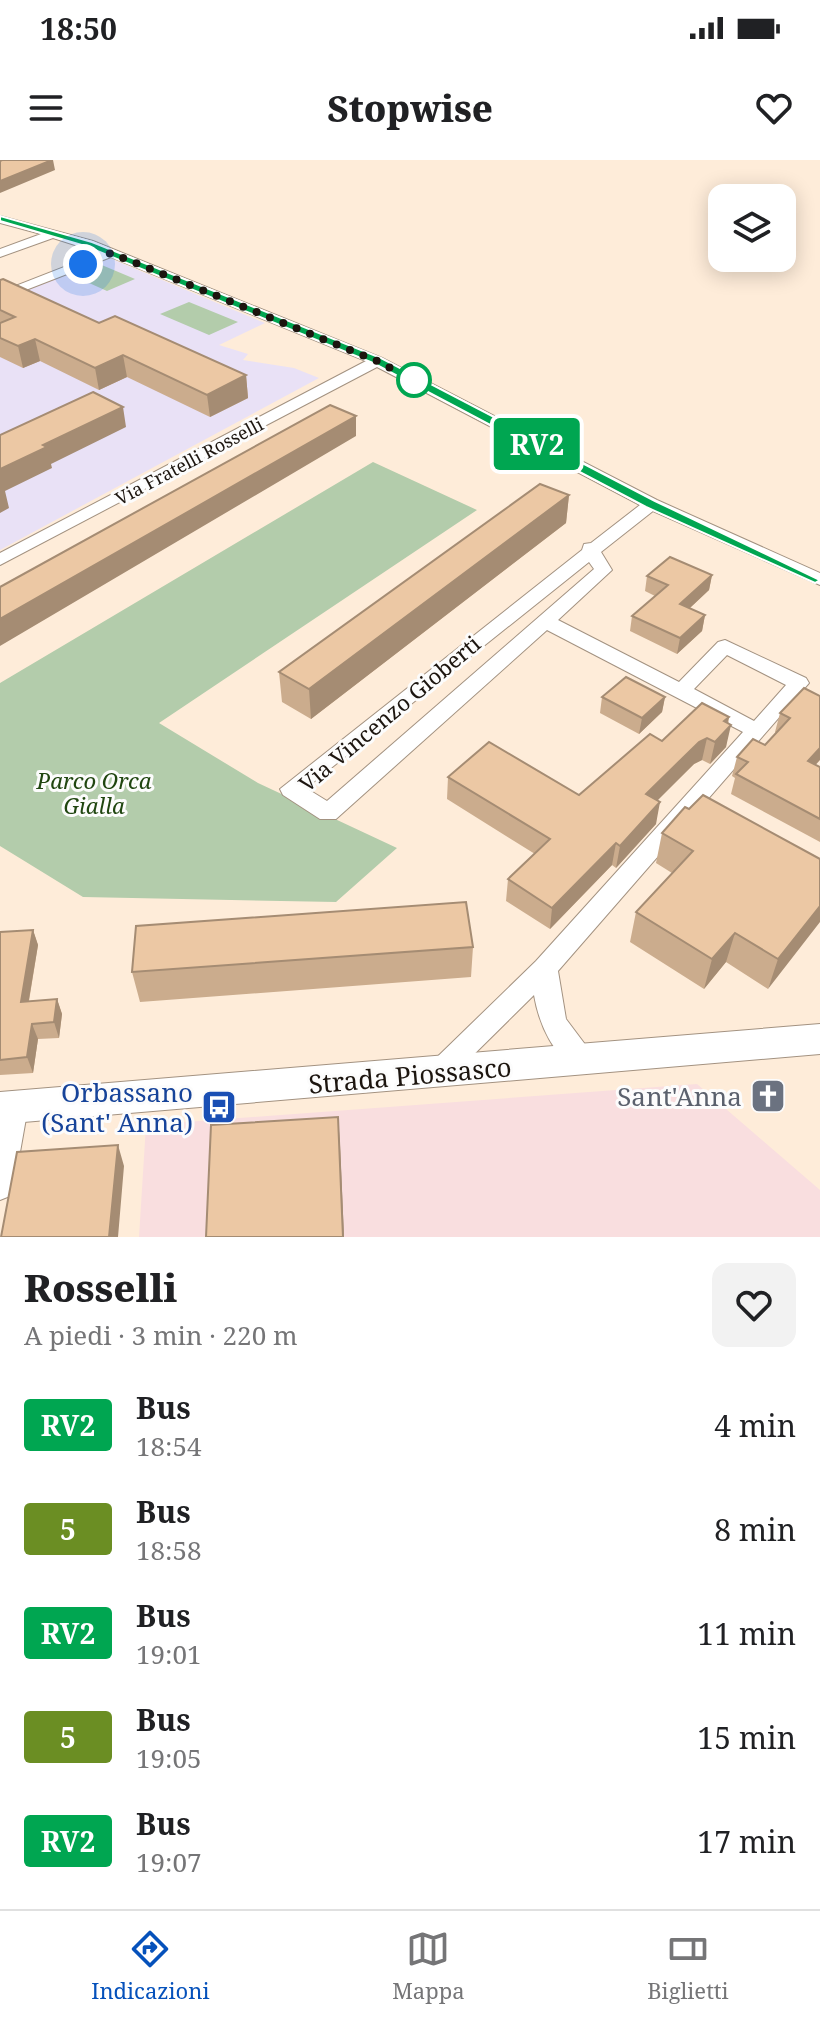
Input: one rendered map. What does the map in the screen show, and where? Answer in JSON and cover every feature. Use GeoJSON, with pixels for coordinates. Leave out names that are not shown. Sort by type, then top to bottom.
{"type":"FeatureCollection","features":[{"type":"Feature","properties":{"kind":"street"},"geometry":{"type":"LineString","coordinates":[[0,230],[7,221],[55,233],[377,361],[651,504],[820,580]]}},
{"type":"Feature","properties":{"kind":"street"},"geometry":{"type":"LineString","coordinates":[[0,253],[55,233]]}},
{"type":"Feature","properties":{"kind":"street"},"geometry":{"type":"LineString","coordinates":[[0,296],[111,253]]}},
{"type":"Feature","properties":{"kind":"street","name":"Via Fratelli Rosselli"},"geometry":{"type":"LineString","coordinates":[[0,560],[377,361]]}},
{"type":"Feature","properties":{"kind":"street","name":"Via Vincenzo Gioberti"},"geometry":{"type":"LineString","coordinates":[[590,548],[603,570],[328,813],[291,789],[590,548],[651,504]]}},
{"type":"Feature","properties":{"kind":"street"},"geometry":{"type":"LineString","coordinates":[[545,621],[755,730]]}},
{"type":"Feature","properties":{"kind":"street"},"geometry":{"type":"LineString","coordinates":[[438,1073],[545,968],[799,683],[725,646],[681,691]]}},
{"type":"Feature","properties":{"kind":"street"},"geometry":{"type":"LineString","coordinates":[[545,968],[545,998],[552,1024],[565,1044],[583,1059]]}},
{"type":"Feature","properties":{"kind":"street","name":"Strada Piossasco"},"geometry":{"type":"LineString","coordinates":[[7,1108],[820,1039]]}},
{"type":"Feature","properties":{"kind":"street"},"geometry":{"type":"LineString","coordinates":[[0,1186],[7,1108]]}},
{"type":"Feature","properties":{"kind":"shaded area"},"geometry":{"type":"Polygon","coordinates":[[[107,257],[265,323],[219,345],[248,354],[243,360],[294,368],[319,378],[0,550],[0,299],[107,257]]]}},
{"type":"Feature","properties":{"kind":"shaded area"},"geometry":{"type":"Polygon","coordinates":[[[697,1084],[820,1190],[820,1237],[139,1237],[146,1125],[697,1084]]]}},
{"type":"Feature","properties":{"kind":"green space"},"geometry":{"type":"Polygon","coordinates":[[[97,263],[135,279],[107,291],[69,274],[97,263]]]}},
{"type":"Feature","properties":{"kind":"green space"},"geometry":{"type":"Polygon","coordinates":[[[189,302],[238,322],[209,335],[160,314],[189,302]]]}},
{"type":"Feature","properties":{"kind":"green space","name":"Parco Orca Gialla"},"geometry":{"type":"Polygon","coordinates":[[[373,462],[477,510],[159,723],[258,783],[397,848],[336,902],[83,897],[0,846],[0,683],[373,462]]]}},
{"type":"Feature","properties":{"kind":"building"},"geometry":{"type":"Polygon","coordinates":[[[2,160],[52,160],[0,181],[2,160]]]}},
{"type":"Feature","properties":{"kind":"building"},"geometry":{"type":"Polygon","coordinates":[[[0,280],[99,323],[115,316],[246,375],[207,395],[123,355],[95,368],[35,339],[18,346],[0,338],[0,323],[15,317],[0,310],[0,280]]]}},
{"type":"Feature","properties":{"kind":"building"},"geometry":{"type":"Polygon","coordinates":[[[93,392],[123,407],[0,469],[0,435],[93,392]]]}},
{"type":"Feature","properties":{"kind":"building"},"geometry":{"type":"Polygon","coordinates":[[[330,405],[356,416],[0,619],[0,587],[330,405]]]}},
{"type":"Feature","properties":{"kind":"building"},"geometry":{"type":"Polygon","coordinates":[[[540,484],[569,495],[309,689],[279,672],[540,484]]]}},
{"type":"Feature","properties":{"kind":"building"},"geometry":{"type":"Polygon","coordinates":[[[670,557],[712,575],[680,604],[705,615],[680,638],[632,616],[668,585],[647,576],[670,557]]]}},
{"type":"Feature","properties":{"kind":"building"},"geometry":{"type":"Polygon","coordinates":[[[626,677],[665,697],[642,718],[602,697],[626,677]]]}},
{"type":"Feature","properties":{"kind":"building"},"geometry":{"type":"Polygon","coordinates":[[[804,688],[820,696],[820,748],[808,761],[820,767],[820,819],[736,774],[748,762],[737,757],[753,739],[765,745],[790,718],[780,713],[804,688]]]}},
{"type":"Feature","properties":{"kind":"building"},"geometry":{"type":"Polygon","coordinates":[[[702,703],[729,717],[724,721],[731,725],[715,742],[707,738],[699,742],[646,794],[660,802],[620,846],[616,843],[552,908],[508,879],[550,839],[448,777],[489,742],[579,795],[650,734],[662,741],[702,703]]]}},
{"type":"Feature","properties":{"kind":"building"},"geometry":{"type":"Polygon","coordinates":[[[703,795],[820,859],[820,906],[778,959],[735,933],[712,959],[636,912],[693,851],[662,833],[685,807],[689,809],[703,795]]]}},
{"type":"Feature","properties":{"kind":"building"},"geometry":{"type":"Polygon","coordinates":[[[466,902],[473,947],[132,972],[136,926],[466,902]]]}},
{"type":"Feature","properties":{"kind":"building"},"geometry":{"type":"Polygon","coordinates":[[[33,930],[21,1002],[57,999],[54,1022],[32,1024],[27,1057],[0,1060],[0,932],[33,930]]]}},
{"type":"Feature","properties":{"kind":"building"},"geometry":{"type":"Polygon","coordinates":[[[338,1117],[343,1237],[206,1237],[211,1125],[338,1117]]]}},
{"type":"Feature","properties":{"kind":"building"},"geometry":{"type":"Polygon","coordinates":[[[118,1145],[109,1237],[1,1237],[17,1152],[118,1145]]]}},
{"type":"Feature","properties":{"kind":"bus line","name":"RV2"},"geometry":{"type":"LineString","coordinates":[[0,219],[89,244],[377,361],[707,532],[820,580]]}},
{"type":"Feature","properties":{"kind":"place","name":"Sant'Anna"},"geometry":{"type":"Point","coordinates":[768,1096]}},
{"type":"Feature","properties":{"kind":"place","name":"Orbassano (Sant' Anna)"},"geometry":{"type":"Point","coordinates":[219,1107]}},
{"type":"Feature","properties":{"kind":"route"},"geometry":{"type":"LineString","coordinates":[[83,264],[111,253],[377,361],[414,380]]}}]}
